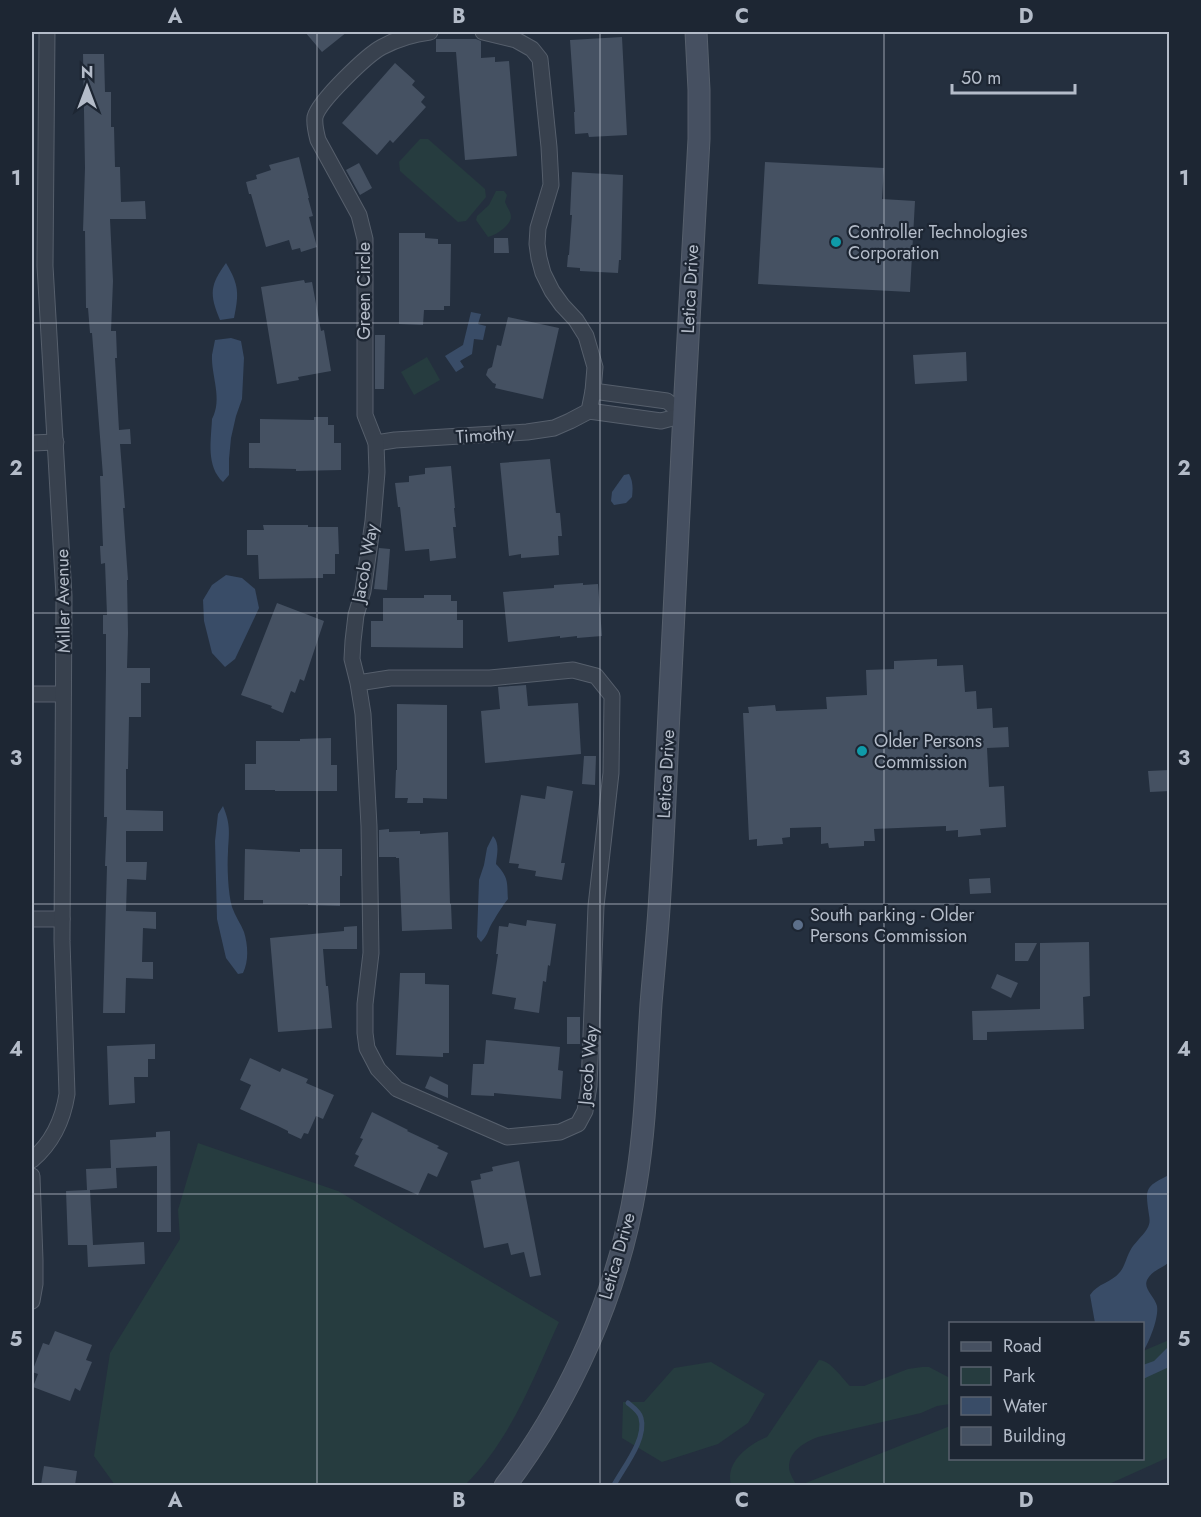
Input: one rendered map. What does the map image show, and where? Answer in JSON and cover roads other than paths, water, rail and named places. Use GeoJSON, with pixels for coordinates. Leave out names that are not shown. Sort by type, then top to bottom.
{"type":"FeatureCollection","features":[{"type":"Feature","properties":{"kind":"street","name":"Miller Avenue"},"geometry":{"type":"LineString","coordinates":[[32,1160],[49,1143],[56,1131],[65,1110],[67,1094],[62,919],[64,596],[45,266],[47,32]]}},
{"type":"Feature","properties":{"kind":"street","name":"Green Circle"},"geometry":{"type":"LineString","coordinates":[[376,443],[364,415],[365,239],[359,215],[318,140],[315,119],[317,111],[341,82],[379,48],[399,39],[430,32]]}},
{"type":"Feature","properties":{"kind":"street"},"geometry":{"type":"LineString","coordinates":[[483,32],[516,40],[532,49],[540,59],[551,185],[538,228],[538,258],[552,291],[586,336],[595,367],[589,411],[661,421],[684,415]]}},
{"type":"Feature","properties":{"kind":"street","name":"Letica Drive"},"geometry":{"type":"LineString","coordinates":[[505,1485],[537,1439],[580,1363],[607,1298],[624,1239],[636,1184],[660,892],[699,139],[696,32]]}},
{"type":"Feature","properties":{"kind":"street"},"geometry":{"type":"LineString","coordinates":[[593,391],[667,401],[684,415]]}},
{"type":"Feature","properties":{"kind":"street","name":"Timothy"},"geometry":{"type":"LineString","coordinates":[[376,443],[554,428],[589,411]]}},
{"type":"Feature","properties":{"kind":"street"},"geometry":{"type":"LineString","coordinates":[[32,443],[56,442]]}},
{"type":"Feature","properties":{"kind":"street","name":"Jacob Way"},"geometry":{"type":"LineString","coordinates":[[358,683],[390,678],[490,678],[573,669],[596,676],[612,696],[611,773],[596,906],[589,1086],[585,1111],[578,1124],[560,1132],[507,1137],[397,1089],[378,1069],[367,1048],[365,1004],[371,952],[369,826],[363,714],[352,659],[356,615],[363,591],[373,521],[377,472],[376,443]]}},
{"type":"Feature","properties":{"kind":"street"},"geometry":{"type":"LineString","coordinates":[[32,694],[63,694]]}},
{"type":"Feature","properties":{"kind":"street"},"geometry":{"type":"LineString","coordinates":[[32,919],[62,919]]}},
{"type":"Feature","properties":{"kind":"street"},"geometry":{"type":"LineString","coordinates":[[32,1176],[35,1251],[35,1284],[32,1301]]}},
{"type":"Feature","properties":{"kind":"water"},"geometry":{"type":"Polygon","coordinates":[[[226,263],[236,283],[237,302],[234,318],[220,320],[214,303],[213,290],[226,263]]]}},
{"type":"Feature","properties":{"kind":"water"},"geometry":{"type":"Polygon","coordinates":[[[471,312],[481,314],[478,324],[486,326],[483,340],[474,339],[472,354],[460,361],[464,367],[456,372],[445,356],[463,345],[471,312]]]}},
{"type":"Feature","properties":{"kind":"water"},"geometry":{"type":"Polygon","coordinates":[[[231,338],[241,341],[244,358],[242,399],[231,438],[229,475],[223,482],[214,468],[211,453],[212,419],[217,395],[212,355],[215,340],[231,338]]]}},
{"type":"Feature","properties":{"kind":"water"},"geometry":{"type":"Polygon","coordinates":[[[629,474],[632,497],[626,503],[614,505],[611,501],[612,492],[624,475],[629,474]]]}},
{"type":"Feature","properties":{"kind":"water"},"geometry":{"type":"Polygon","coordinates":[[[226,575],[242,578],[255,589],[259,608],[235,659],[225,667],[212,653],[204,621],[203,600],[212,585],[226,575]]]}},
{"type":"Feature","properties":{"kind":"water"},"geometry":{"type":"Polygon","coordinates":[[[223,806],[229,829],[228,872],[231,901],[244,932],[247,948],[245,968],[243,973],[238,974],[226,958],[217,919],[215,841],[218,814],[223,806]]]}},
{"type":"Feature","properties":{"kind":"water"},"geometry":{"type":"Polygon","coordinates":[[[493,836],[497,846],[496,864],[506,880],[508,899],[481,942],[477,937],[479,880],[487,848],[493,836]]]}},
{"type":"Feature","properties":{"kind":"water"},"geometry":{"type":"Polygon","coordinates":[[[1169,1175],[1169,1262],[1152,1274],[1146,1283],[1156,1303],[1157,1311],[1153,1330],[1144,1350],[1144,1322],[1095,1322],[1090,1295],[1122,1270],[1132,1248],[1145,1232],[1150,1219],[1148,1189],[1169,1175]]]}},
{"type":"Feature","properties":{"kind":"water"},"geometry":{"type":"Polygon","coordinates":[[[1169,1346],[1169,1367],[1144,1379],[1144,1365],[1154,1361],[1169,1346]]]}},
{"type":"Feature","properties":{"kind":"waterway"},"geometry":{"type":"LineString","coordinates":[[614,1485],[641,1435],[640,1416],[628,1403]]}},
{"type":"Feature","properties":{"kind":"place","name":"Controller Technologies Corporation"},"geometry":{"type":"Point","coordinates":[836,242]}},
{"type":"Feature","properties":{"kind":"place","name":"Older Persons Commission"},"geometry":{"type":"Point","coordinates":[862,751]}},
{"type":"Feature","properties":{"kind":"place","name":"South parking - Older Persons Commission"},"geometry":{"type":"Point","coordinates":[798,925]}}]}
